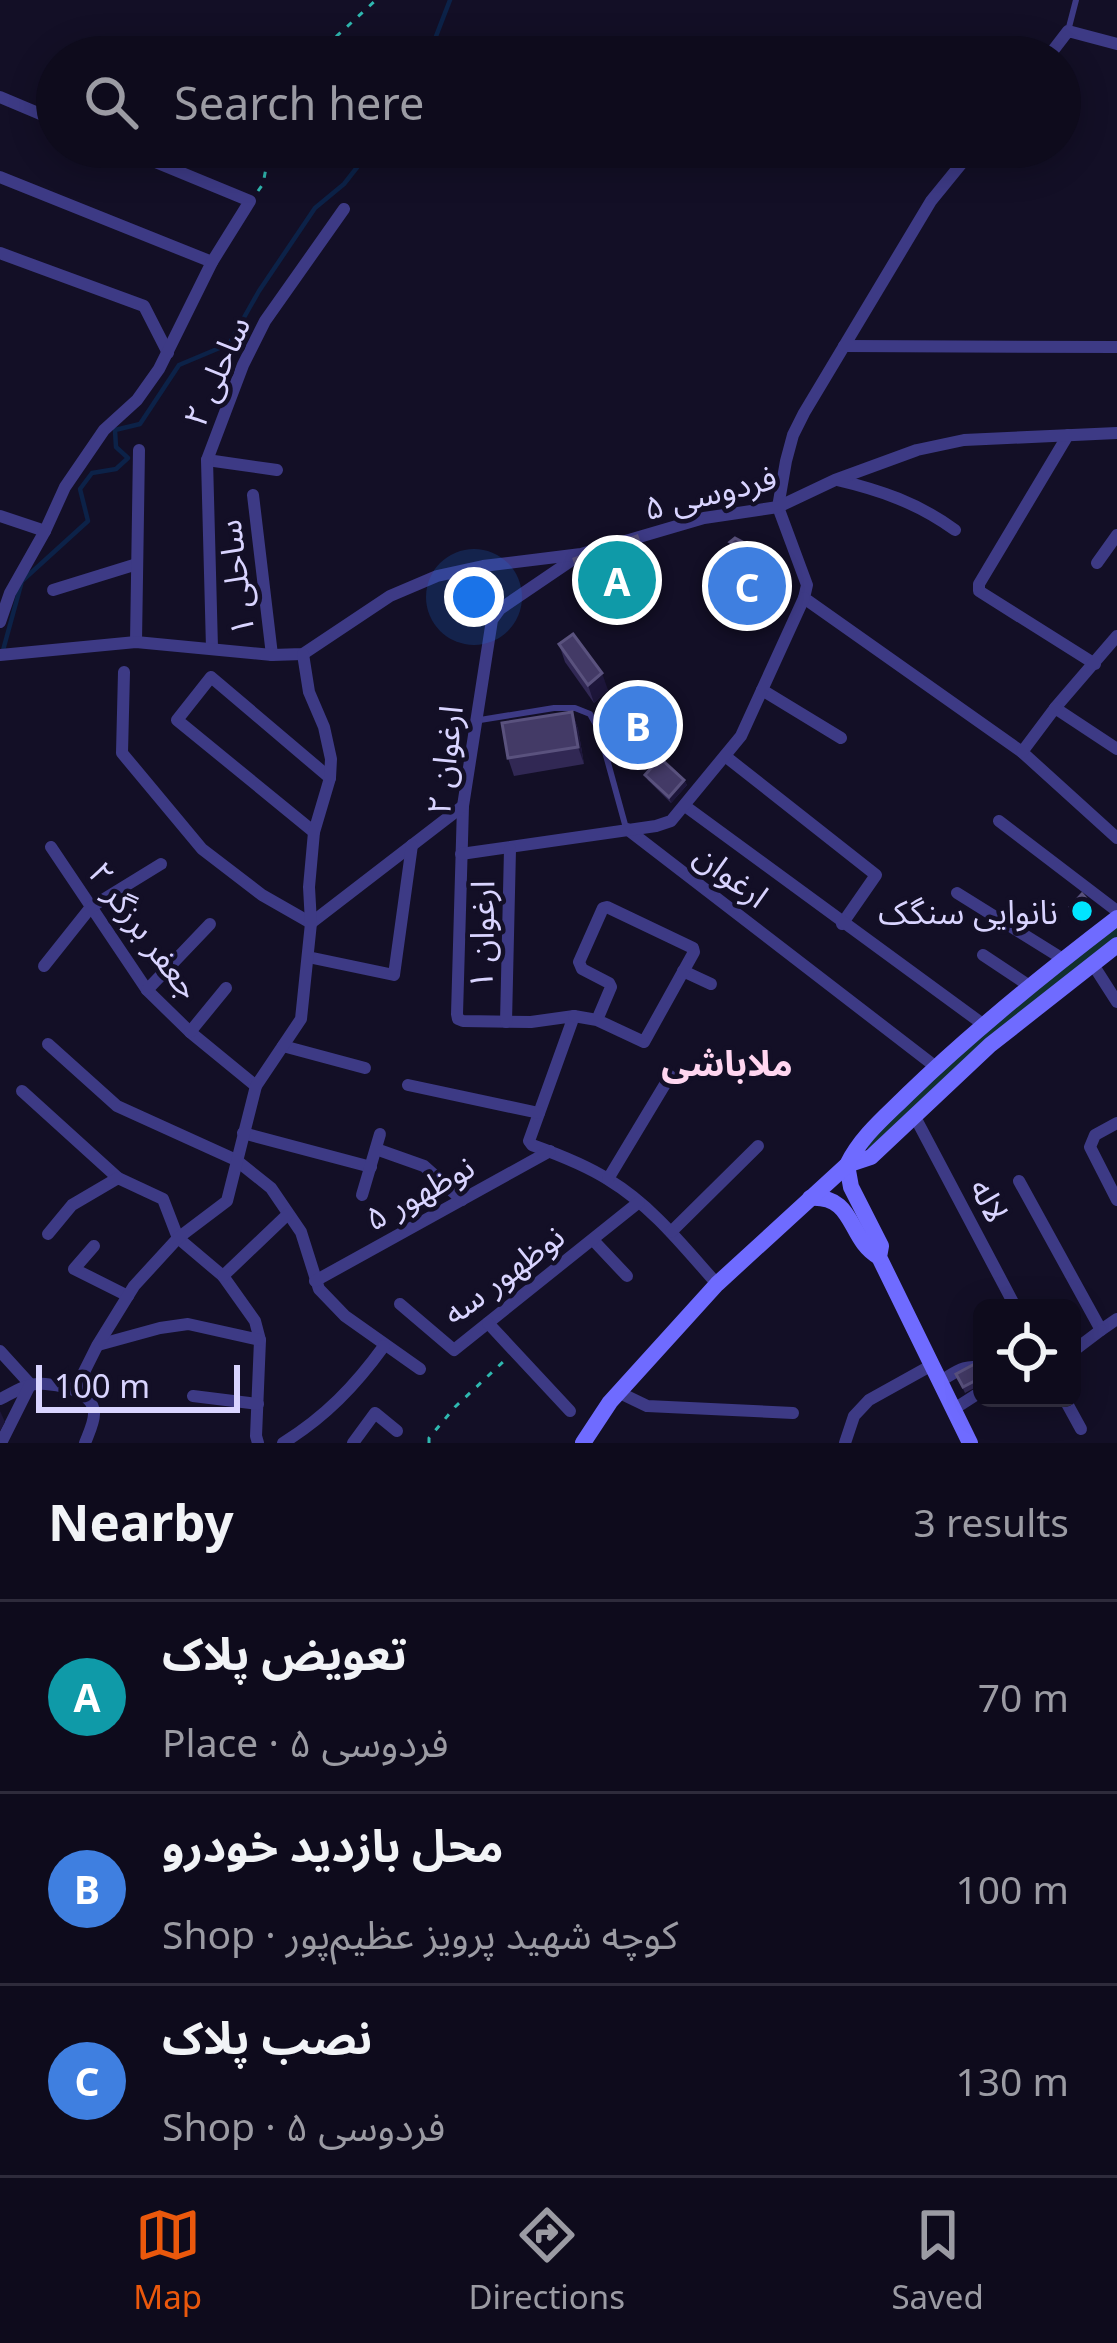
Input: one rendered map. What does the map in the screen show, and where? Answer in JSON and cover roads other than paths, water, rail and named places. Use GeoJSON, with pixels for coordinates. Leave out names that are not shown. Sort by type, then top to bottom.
{"type":"FeatureCollection","features":[{"type":"Feature","properties":{"kind":"street"},"geometry":{"type":"LineString","coordinates":[[1065,36],[1068,32],[1117,44]]}},
{"type":"Feature","properties":{"kind":"street"},"geometry":{"type":"LineString","coordinates":[[0,98],[36,113]]}},
{"type":"Feature","properties":{"kind":"street"},"geometry":{"type":"LineString","coordinates":[[0,622],[65,487],[104,430],[137,400],[250,202],[169,168]]}},
{"type":"Feature","properties":{"kind":"street"},"geometry":{"type":"LineString","coordinates":[[461,854],[671,821],[741,736],[807,585],[778,508],[794,435],[932,201],[958,168]]}},
{"type":"Feature","properties":{"kind":"street"},"geometry":{"type":"LineString","coordinates":[[0,177],[212,262]]}},
{"type":"Feature","properties":{"kind":"street","name":"ساحلی ۲"},"geometry":{"type":"LineString","coordinates":[[212,649],[207,460],[243,365],[266,321],[344,209]]}},
{"type":"Feature","properties":{"kind":"street"},"geometry":{"type":"LineString","coordinates":[[0,253],[144,307],[168,352]]}},
{"type":"Feature","properties":{"kind":"street"},"geometry":{"type":"LineString","coordinates":[[844,346],[1117,347]]}},
{"type":"Feature","properties":{"kind":"street","name":"فردوسی ۵"},"geometry":{"type":"LineString","coordinates":[[303,654],[390,596],[437,576],[581,554],[704,518],[778,508],[916,450],[964,440],[1117,433]]}},
{"type":"Feature","properties":{"kind":"street"},"geometry":{"type":"LineString","coordinates":[[1068,435],[979,591],[1095,664]]}},
{"type":"Feature","properties":{"kind":"street"},"geometry":{"type":"LineString","coordinates":[[136,642],[139,450]]}},
{"type":"Feature","properties":{"kind":"street"},"geometry":{"type":"LineString","coordinates":[[207,460],[277,470]]}},
{"type":"Feature","properties":{"kind":"street"},"geometry":{"type":"LineString","coordinates":[[836,480],[877,489],[928,510],[955,530]]}},
{"type":"Feature","properties":{"kind":"street","name":"ساحلی ۱"},"geometry":{"type":"LineString","coordinates":[[253,495],[272,655]]}},
{"type":"Feature","properties":{"kind":"street"},"geometry":{"type":"LineString","coordinates":[[0,516],[45,531]]}},
{"type":"Feature","properties":{"kind":"street"},"geometry":{"type":"LineString","coordinates":[[1097,563],[1117,535]]}},
{"type":"Feature","properties":{"kind":"street","name":"ارغوان ۲"},"geometry":{"type":"LineString","coordinates":[[506,1022],[458,1019],[463,806],[492,620],[500,609],[581,554]]}},
{"type":"Feature","properties":{"kind":"street"},"geometry":{"type":"LineString","coordinates":[[53,590],[137,564]]}},
{"type":"Feature","properties":{"kind":"street"},"geometry":{"type":"LineString","coordinates":[[804,598],[1022,752],[1117,838]]}},
{"type":"Feature","properties":{"kind":"street"},"geometry":{"type":"LineString","coordinates":[[1022,752],[1117,636]]}},
{"type":"Feature","properties":{"kind":"street"},"geometry":{"type":"LineString","coordinates":[[0,655],[136,642],[303,654],[309,692],[332,759],[314,832],[301,1019],[256,1086],[226,1202],[178,1238],[128,1296],[75,1390]]}},
{"type":"Feature","properties":{"kind":"street"},"geometry":{"type":"LineString","coordinates":[[124,672],[122,753],[202,849],[262,895],[311,922]]}},
{"type":"Feature","properties":{"kind":"street"},"geometry":{"type":"LineString","coordinates":[[314,832],[177,719],[212,677],[330,778]]}},
{"type":"Feature","properties":{"kind":"street"},"geometry":{"type":"LineString","coordinates":[[762,690],[841,737]]}},
{"type":"Feature","properties":{"kind":"street"},"geometry":{"type":"LineString","coordinates":[[1055,708],[1117,749]]}},
{"type":"Feature","properties":{"kind":"street"},"geometry":{"type":"LineString","coordinates":[[725,756],[876,875],[842,924]]}},
{"type":"Feature","properties":{"kind":"street"},"geometry":{"type":"LineString","coordinates":[[311,922],[463,806]]}},
{"type":"Feature","properties":{"kind":"street"},"geometry":{"type":"LineString","coordinates":[[685,806],[984,1025]]}},
{"type":"Feature","properties":{"kind":"street"},"geometry":{"type":"LineString","coordinates":[[879,1257],[881,1246],[851,1187],[847,1165],[856,1145],[936,1067],[1117,914],[1000,821]]}},
{"type":"Feature","properties":{"kind":"street","name":"ارغوان"},"geometry":{"type":"LineString","coordinates":[[626,829],[936,1067]]}},
{"type":"Feature","properties":{"kind":"street"},"geometry":{"type":"LineString","coordinates":[[308,957],[394,975],[412,845]]}},
{"type":"Feature","properties":{"kind":"street","name":"جعفر برزگر ۲"},"geometry":{"type":"LineString","coordinates":[[51,848],[147,990],[256,1086]]}},
{"type":"Feature","properties":{"kind":"street","name":"ارغوان ۱"},"geometry":{"type":"LineString","coordinates":[[506,1022],[510,849]]}},
{"type":"Feature","properties":{"kind":"street"},"geometry":{"type":"LineString","coordinates":[[44,966],[91,907],[161,864]]}},
{"type":"Feature","properties":{"kind":"street"},"geometry":{"type":"LineString","coordinates":[[957,893],[1063,959]]}},
{"type":"Feature","properties":{"kind":"street"},"geometry":{"type":"LineString","coordinates":[[506,1022],[574,1016],[597,1020],[644,1042],[693,948],[603,908],[580,962],[582,969],[610,987],[597,1020]]}},
{"type":"Feature","properties":{"kind":"street"},"geometry":{"type":"LineString","coordinates":[[147,990],[210,924]]}},
{"type":"Feature","properties":{"kind":"street"},"geometry":{"type":"LineString","coordinates":[[583,1443],[620,1393],[718,1284],[810,1198],[847,1165],[871,1157],[990,1045],[1117,945]]}},
{"type":"Feature","properties":{"kind":"street"},"geometry":{"type":"LineString","coordinates":[[983,956],[1031,987]]}},
{"type":"Feature","properties":{"kind":"street"},"geometry":{"type":"LineString","coordinates":[[1091,963],[1117,1002]]}},
{"type":"Feature","properties":{"kind":"street"},"geometry":{"type":"LineString","coordinates":[[683,971],[711,984]]}},
{"type":"Feature","properties":{"kind":"street"},"geometry":{"type":"LineString","coordinates":[[190,1032],[226,988]]}},
{"type":"Feature","properties":{"kind":"street"},"geometry":{"type":"LineString","coordinates":[[574,1016],[530,1141],[608,1179],[671,1232],[718,1284]]}},
{"type":"Feature","properties":{"kind":"street"},"geometry":{"type":"LineString","coordinates":[[48,1044],[117,1106],[236,1160],[271,1188],[301,1232],[315,1281],[345,1316],[420,1369]]}},
{"type":"Feature","properties":{"kind":"street"},"geometry":{"type":"LineString","coordinates":[[283,1046],[364,1068]]}},
{"type":"Feature","properties":{"kind":"street"},"geometry":{"type":"LineString","coordinates":[[608,1179],[670,1076]]}},
{"type":"Feature","properties":{"kind":"street"},"geometry":{"type":"LineString","coordinates":[[408,1085],[539,1113]]}},
{"type":"Feature","properties":{"kind":"street"},"geometry":{"type":"LineString","coordinates":[[22,1091],[118,1178],[163,1199],[178,1238],[224,1276],[255,1321],[260,1340],[258,1443]]}},
{"type":"Feature","properties":{"kind":"street","name":"لاله"},"geometry":{"type":"LineString","coordinates":[[915,1117],[1011,1299]]}},
{"type":"Feature","properties":{"kind":"street"},"geometry":{"type":"LineString","coordinates":[[1117,1123],[1095,1135],[1090,1147],[1117,1200]]}},
{"type":"Feature","properties":{"kind":"street"},"geometry":{"type":"LineString","coordinates":[[243,1133],[371,1168]]}},
{"type":"Feature","properties":{"kind":"street"},"geometry":{"type":"LineString","coordinates":[[362,1195],[378,1142],[424,1166],[461,1200]]}},
{"type":"Feature","properties":{"kind":"street"},"geometry":{"type":"LineString","coordinates":[[671,1232],[758,1146]]}},
{"type":"Feature","properties":{"kind":"street","name":"نوظهور ۵"},"geometry":{"type":"LineString","coordinates":[[315,1281],[550,1151]]}},
{"type":"Feature","properties":{"kind":"street"},"geometry":{"type":"LineString","coordinates":[[48,1234],[72,1205],[118,1178]]}},
{"type":"Feature","properties":{"kind":"street"},"geometry":{"type":"LineString","coordinates":[[1019,1181],[1101,1330]]}},
{"type":"Feature","properties":{"kind":"street"},"geometry":{"type":"LineString","coordinates":[[810,1198],[839,1202],[868,1251],[879,1257],[970,1443]]}},
{"type":"Feature","properties":{"kind":"street","name":"نوظهور سه"},"geometry":{"type":"LineString","coordinates":[[400,1304],[454,1350],[638,1202]]}},
{"type":"Feature","properties":{"kind":"street"},"geometry":{"type":"LineString","coordinates":[[224,1276],[288,1214]]}},
{"type":"Feature","properties":{"kind":"street"},"geometry":{"type":"LineString","coordinates":[[592,1240],[627,1276]]}},
{"type":"Feature","properties":{"kind":"street"},"geometry":{"type":"LineString","coordinates":[[94,1246],[74,1269],[128,1296]]}},
{"type":"Feature","properties":{"kind":"street"},"geometry":{"type":"LineString","coordinates":[[1081,1345],[1117,1319]]}},
{"type":"Feature","properties":{"kind":"street"},"geometry":{"type":"LineString","coordinates":[[488,1323],[570,1411]]}},
{"type":"Feature","properties":{"kind":"street"},"geometry":{"type":"LineString","coordinates":[[97,1346],[188,1324],[260,1340]]}},
{"type":"Feature","properties":{"kind":"street"},"geometry":{"type":"LineString","coordinates":[[283,1443],[357,1384],[383,1346]]}},
{"type":"Feature","properties":{"kind":"street"},"geometry":{"type":"LineString","coordinates":[[0,1351],[30,1384]]}},
{"type":"Feature","properties":{"kind":"street"},"geometry":{"type":"LineString","coordinates":[[845,1443],[854,1416],[869,1400],[936,1373],[973,1365]]}},
{"type":"Feature","properties":{"kind":"street"},"geometry":{"type":"LineString","coordinates":[[1,1443],[30,1384]]}},
{"type":"Feature","properties":{"kind":"street"},"geometry":{"type":"LineString","coordinates":[[0,1399],[30,1384],[75,1390],[92,1404],[94,1413],[85,1443]]}},
{"type":"Feature","properties":{"kind":"street"},"geometry":{"type":"LineString","coordinates":[[620,1393],[647,1406],[793,1413]]}},
{"type":"Feature","properties":{"kind":"street"},"geometry":{"type":"LineString","coordinates":[[193,1396],[259,1404]]}},
{"type":"Feature","properties":{"kind":"street"},"geometry":{"type":"LineString","coordinates":[[954,1409],[973,1397]]}},
{"type":"Feature","properties":{"kind":"street"},"geometry":{"type":"LineString","coordinates":[[1069,1407],[1081,1429]]}},
{"type":"Feature","properties":{"kind":"street"},"geometry":{"type":"LineString","coordinates":[[353,1443],[375,1413],[397,1431]]}},
{"type":"Feature","properties":{"kind":"lane"},"geometry":{"type":"LineString","coordinates":[[1068,32],[1076,0]]}},
{"type":"Feature","properties":{"kind":"lane"},"geometry":{"type":"LineString","coordinates":[[476,721],[554,708],[590,714],[599,730],[626,829]]}},
{"type":"Feature","properties":{"kind":"waterway"},"geometry":{"type":"LineString","coordinates":[[436,36],[450,0]]}},
{"type":"Feature","properties":{"kind":"waterway"},"geometry":{"type":"LineString","coordinates":[[2,654],[22,581],[88,521],[80,489],[92,473],[116,469],[128,458],[116,447],[115,430],[140,424],[179,365],[229,344],[315,208],[357,168]]}},
{"type":"Feature","properties":{"kind":"place","name":"تعویض پلاک"},"geometry":{"type":"Point","coordinates":[617,580]}},
{"type":"Feature","properties":{"kind":"place","name":"نصب پلاک"},"geometry":{"type":"Point","coordinates":[747,586]}},
{"type":"Feature","properties":{"kind":"place","name":"محل بازدید خودرو"},"geometry":{"type":"Point","coordinates":[638,725]}},
{"type":"Feature","properties":{"kind":"place","name":"نانوایی سنگک"},"geometry":{"type":"Point","coordinates":[1082,911]}},
{"type":"Feature","properties":{"kind":"district","name":"ملاباشی"},"geometry":{"type":"Point","coordinates":[727,1062]}}]}
